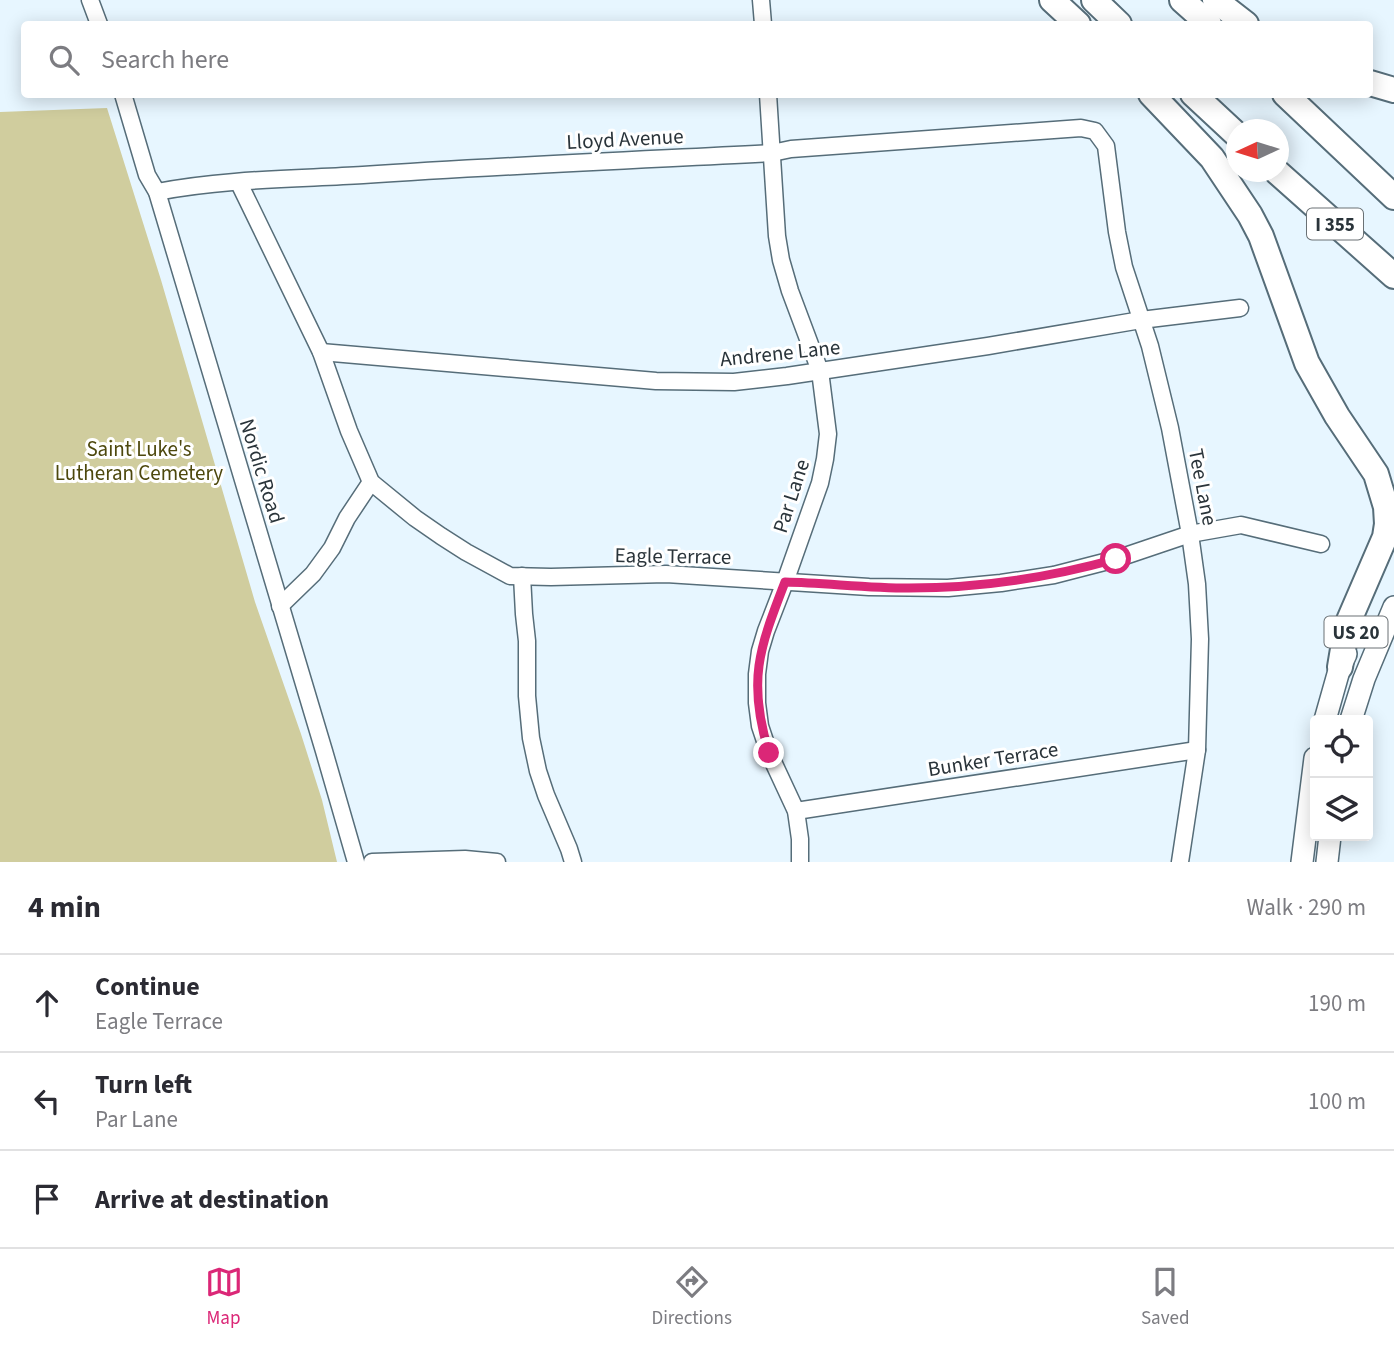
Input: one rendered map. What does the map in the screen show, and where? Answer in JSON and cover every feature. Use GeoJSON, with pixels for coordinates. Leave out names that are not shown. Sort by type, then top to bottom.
{"type":"FeatureCollection","features":[{"type":"Feature","properties":{"kind":"highway"},"geometry":{"type":"LineString","coordinates":[[1052,0],[1074,21]]}},
{"type":"Feature","properties":{"kind":"highway"},"geometry":{"type":"LineString","coordinates":[[1215,0],[1242,21]]}},
{"type":"Feature","properties":{"kind":"highway"},"geometry":{"type":"LineString","coordinates":[[1094,1],[1116,21]]}},
{"type":"Feature","properties":{"kind":"highway"},"geometry":{"type":"LineString","coordinates":[[1184,2],[1206,21]]}},
{"type":"Feature","properties":{"kind":"highway"},"geometry":{"type":"LineString","coordinates":[[1373,84],[1394,90]]}},
{"type":"Feature","properties":{"kind":"highway"},"geometry":{"type":"LineString","coordinates":[[1155,98],[1212,158],[1250,215],[1261,236],[1307,363],[1337,416],[1385,480],[1385,537],[1346,625],[1340,667]]}},
{"type":"Feature","properties":{"kind":"highway"},"geometry":{"type":"LineString","coordinates":[[1197,98],[1226,125]]}},
{"type":"Feature","properties":{"kind":"highway","name":"I 355"},"geometry":{"type":"LineString","coordinates":[[1289,98],[1394,197]]}},
{"type":"Feature","properties":{"kind":"highway","name":"I 355"},"geometry":{"type":"LineString","coordinates":[[1288,182],[1394,276]]}},
{"type":"Feature","properties":{"kind":"main road","name":"US 20"},"geometry":{"type":"LineString","coordinates":[[1326,715],[1340,667],[1394,546]]}},
{"type":"Feature","properties":{"kind":"main road","name":"US 20"},"geometry":{"type":"LineString","coordinates":[[1353,715],[1364,678],[1394,607]]}},
{"type":"Feature","properties":{"kind":"main road"},"geometry":{"type":"LineString","coordinates":[[1302,862],[1312,778]]}},
{"type":"Feature","properties":{"kind":"main road"},"geometry":{"type":"LineString","coordinates":[[1327,862],[1329,841]]}},
{"type":"Feature","properties":{"kind":"street"},"geometry":{"type":"LineString","coordinates":[[90,0],[98,21]]}},
{"type":"Feature","properties":{"kind":"street"},"geometry":{"type":"LineString","coordinates":[[761,0],[763,21]]}},
{"type":"Feature","properties":{"kind":"street","name":"Nordic Road"},"geometry":{"type":"LineString","coordinates":[[124,98],[147,175],[157,192],[356,862]]}},
{"type":"Feature","properties":{"kind":"street","name":"Par Lane"},"geometry":{"type":"LineString","coordinates":[[768,98],[777,236],[781,260],[820,371],[828,434],[820,483],[766,631],[757,674],[760,726],[769,753],[796,811],[800,862]]}},
{"type":"Feature","properties":{"kind":"street","name":"Lloyd Avenue"},"geometry":{"type":"LineString","coordinates":[[157,192],[239,183],[427,171],[772,153],[791,149],[1082,128],[1095,131]]}},
{"type":"Feature","properties":{"kind":"street","name":"Tee Lane"},"geometry":{"type":"LineString","coordinates":[[1095,131],[1106,146],[1124,267],[1150,346],[1170,428],[1197,584],[1200,639],[1197,750],[1180,862]]}},
{"type":"Feature","properties":{"kind":"street","name":"Eagle Terrace"},"geometry":{"type":"LineString","coordinates":[[239,183],[321,352],[349,431],[372,482],[415,518],[466,552],[510,576],[666,574],[906,588],[948,587],[1054,575],[1190,534],[1241,525],[1321,544]]}},
{"type":"Feature","properties":{"kind":"street","name":"Andrene Lane"},"geometry":{"type":"LineString","coordinates":[[321,352],[656,381],[734,382],[988,346],[1142,320],[1240,308]]}},
{"type":"Feature","properties":{"kind":"street"},"geometry":{"type":"LineString","coordinates":[[280,606],[313,574],[372,482]]}},
{"type":"Feature","properties":{"kind":"street"},"geometry":{"type":"LineString","coordinates":[[522,576],[531,738],[541,783],[572,862]]}},
{"type":"Feature","properties":{"kind":"street","name":"Bunker Terrace"},"geometry":{"type":"LineString","coordinates":[[796,811],[1197,750]]}},
{"type":"Feature","properties":{"kind":"street"},"geometry":{"type":"LineString","coordinates":[[372,862],[465,859],[497,862]]}},
{"type":"Feature","properties":{"kind":"green space","name":"Saint Luke's Lutheran Cemetery"},"geometry":{"type":"Polygon","coordinates":[[[107,108],[161,280],[255,602],[322,800],[337,862],[0,862],[0,112],[107,108]]]}},
{"type":"Feature","properties":{"kind":"route"},"geometry":{"type":"LineString","coordinates":[[769,753],[760,726],[757,674],[766,631],[785,582],[906,588],[948,587],[1054,575],[1116,559]]}}]}
